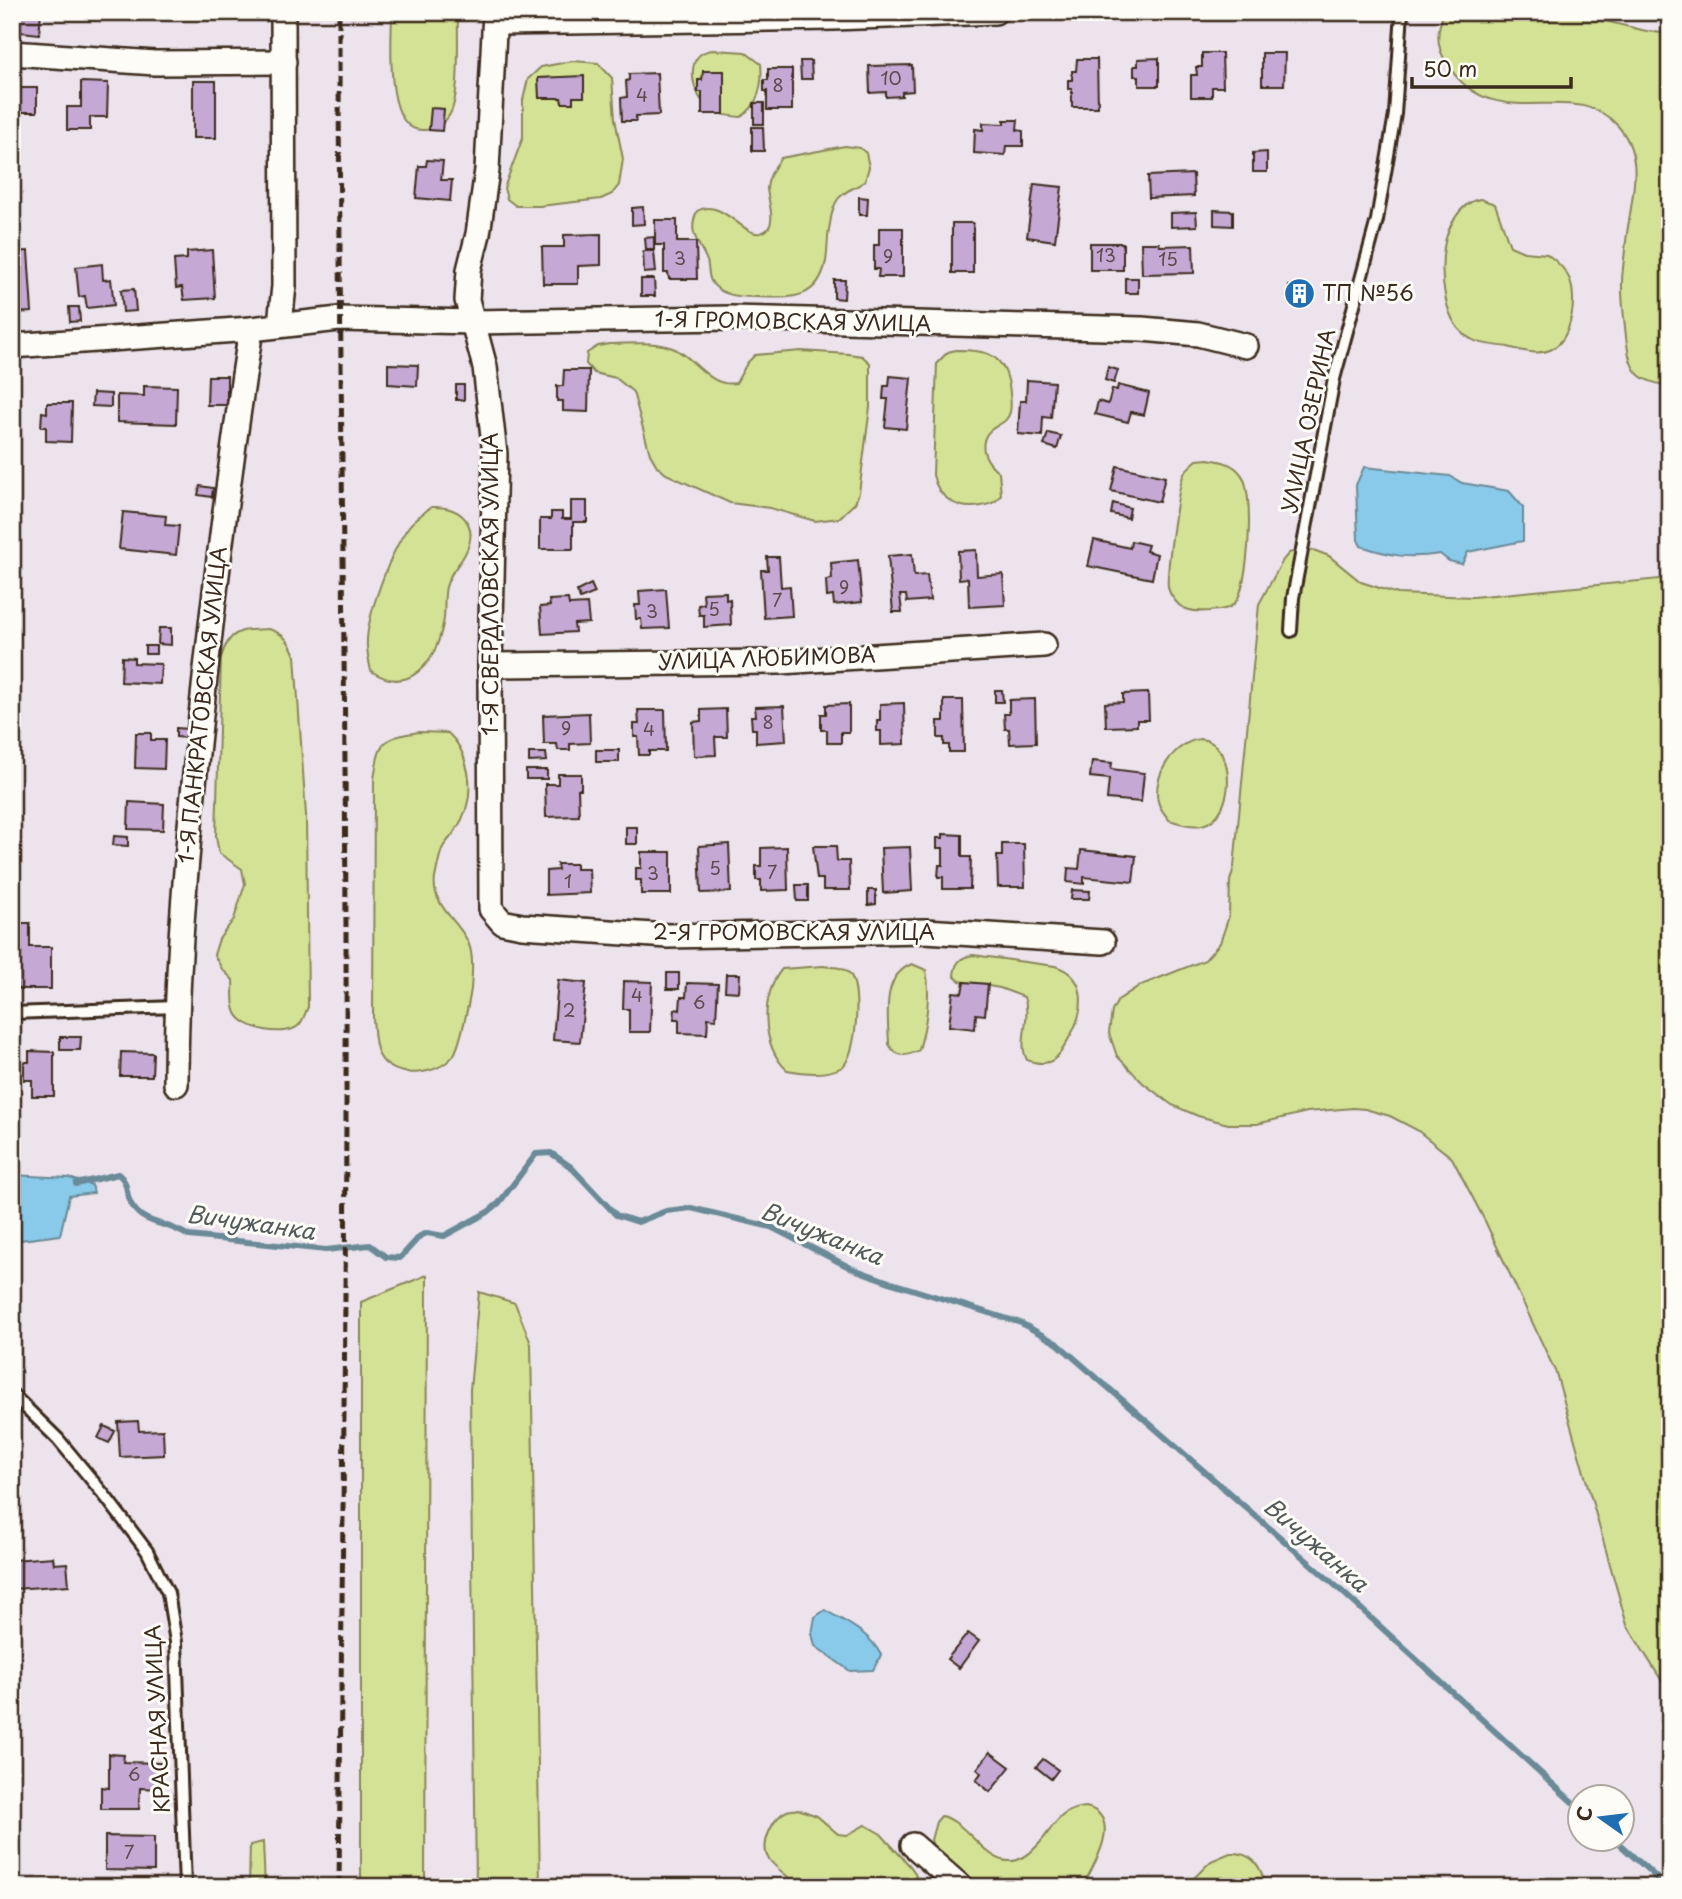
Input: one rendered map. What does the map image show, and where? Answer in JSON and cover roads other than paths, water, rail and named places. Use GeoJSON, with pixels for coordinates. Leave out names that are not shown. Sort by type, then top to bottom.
{"type":"FeatureCollection","features":[{"type":"Feature","properties":{"kind":"street"},"geometry":{"type":"LineString","coordinates":[[280,324],[284,286],[283,12]]}},
{"type":"Feature","properties":{"kind":"street"},"geometry":{"type":"LineString","coordinates":[[495,18],[833,18],[995,12]]}},
{"type":"Feature","properties":{"kind":"street","name":"1-Я СВЕРДЛОВСКАЯ УЛИЦА"},"geometry":{"type":"LineString","coordinates":[[491,909],[490,665],[495,454],[485,367],[467,300],[469,270],[478,234],[487,170],[495,18]]}},
{"type":"Feature","properties":{"kind":"street"},"geometry":{"type":"LineString","coordinates":[[12,53],[155,63],[284,62]]}},
{"type":"Feature","properties":{"kind":"street","name":"1-Я ГРОМОВСКАЯ УЛИЦА"},"geometry":{"type":"LineString","coordinates":[[12,346],[251,329],[339,319],[473,322],[731,318],[1128,328],[1198,334],[1246,346]]}},
{"type":"Feature","properties":{"kind":"street","name":"1-Я ПАНКРАТОВСКАЯ УЛИЦА"},"geometry":{"type":"LineString","coordinates":[[176,1084],[176,1007],[184,879],[215,574],[251,329]]}},
{"type":"Feature","properties":{"kind":"street","name":"УЛИЦА ЛЮБИМОВА"},"geometry":{"type":"LineString","coordinates":[[490,665],[781,662],[1044,645]]}},
{"type":"Feature","properties":{"kind":"street","name":"2-Я ГРОМОВСКАЯ УЛИЦА"},"geometry":{"type":"LineString","coordinates":[[491,909],[502,922],[522,926],[668,936],[925,931],[1103,942]]}},
{"type":"Feature","properties":{"kind":"street"},"geometry":{"type":"LineString","coordinates":[[913,1845],[961,1887]]}},
{"type":"Feature","properties":{"kind":"lane","name":"УЛИЦА ОЗЕРИНА"},"geometry":{"type":"LineString","coordinates":[[1291,631],[1293,598],[1334,379],[1377,220],[1395,114],[1402,12]]}},
{"type":"Feature","properties":{"kind":"lane"},"geometry":{"type":"LineString","coordinates":[[12,1013],[176,1007]]}},
{"type":"Feature","properties":{"kind":"lane","name":"КРАСНАЯ УЛИЦА"},"geometry":{"type":"LineString","coordinates":[[12,1394],[58,1439],[106,1496],[147,1551],[168,1593],[176,1642],[185,1887]]}},
{"type":"Feature","properties":{"kind":"water"},"geometry":{"type":"Polygon","coordinates":[[[1364,467],[1450,476],[1462,483],[1509,491],[1523,507],[1523,541],[1468,552],[1462,564],[1449,561],[1440,554],[1400,556],[1361,546],[1358,540],[1356,485],[1364,467]]]}},
{"type":"Feature","properties":{"kind":"water"},"geometry":{"type":"Polygon","coordinates":[[[12,1175],[69,1178],[92,1185],[94,1193],[69,1196],[60,1235],[12,1241],[12,1175]]]}},
{"type":"Feature","properties":{"kind":"water"},"geometry":{"type":"Polygon","coordinates":[[[825,1610],[857,1629],[876,1647],[881,1655],[873,1670],[850,1671],[815,1646],[812,1634],[815,1617],[825,1610]]]}},
{"type":"Feature","properties":{"kind":"waterway","name":"Вичужанка"},"geometry":{"type":"LineString","coordinates":[[76,1184],[118,1174],[124,1181],[129,1200],[136,1211],[147,1219],[189,1236],[326,1250],[370,1245],[386,1257],[400,1258],[420,1236],[427,1233],[444,1236],[488,1212],[499,1203],[536,1154],[551,1153],[571,1167],[616,1215],[638,1222],[666,1211],[691,1208],[771,1227],[851,1268],[1021,1323],[1058,1344],[1336,1586],[1566,1796]]}},
{"type":"Feature","properties":{"kind":"waterway","name":"Вичужанка"},"geometry":{"type":"LineString","coordinates":[[1630,1854],[1667,1887]]}},
{"type":"Feature","properties":{"kind":"railway"},"geometry":{"type":"LineString","coordinates":[[339,12],[346,1054],[339,1887]]}},
{"type":"Feature","properties":{"kind":"place","name":"ТП №56"},"geometry":{"type":"Point","coordinates":[1299,294]}}]}
